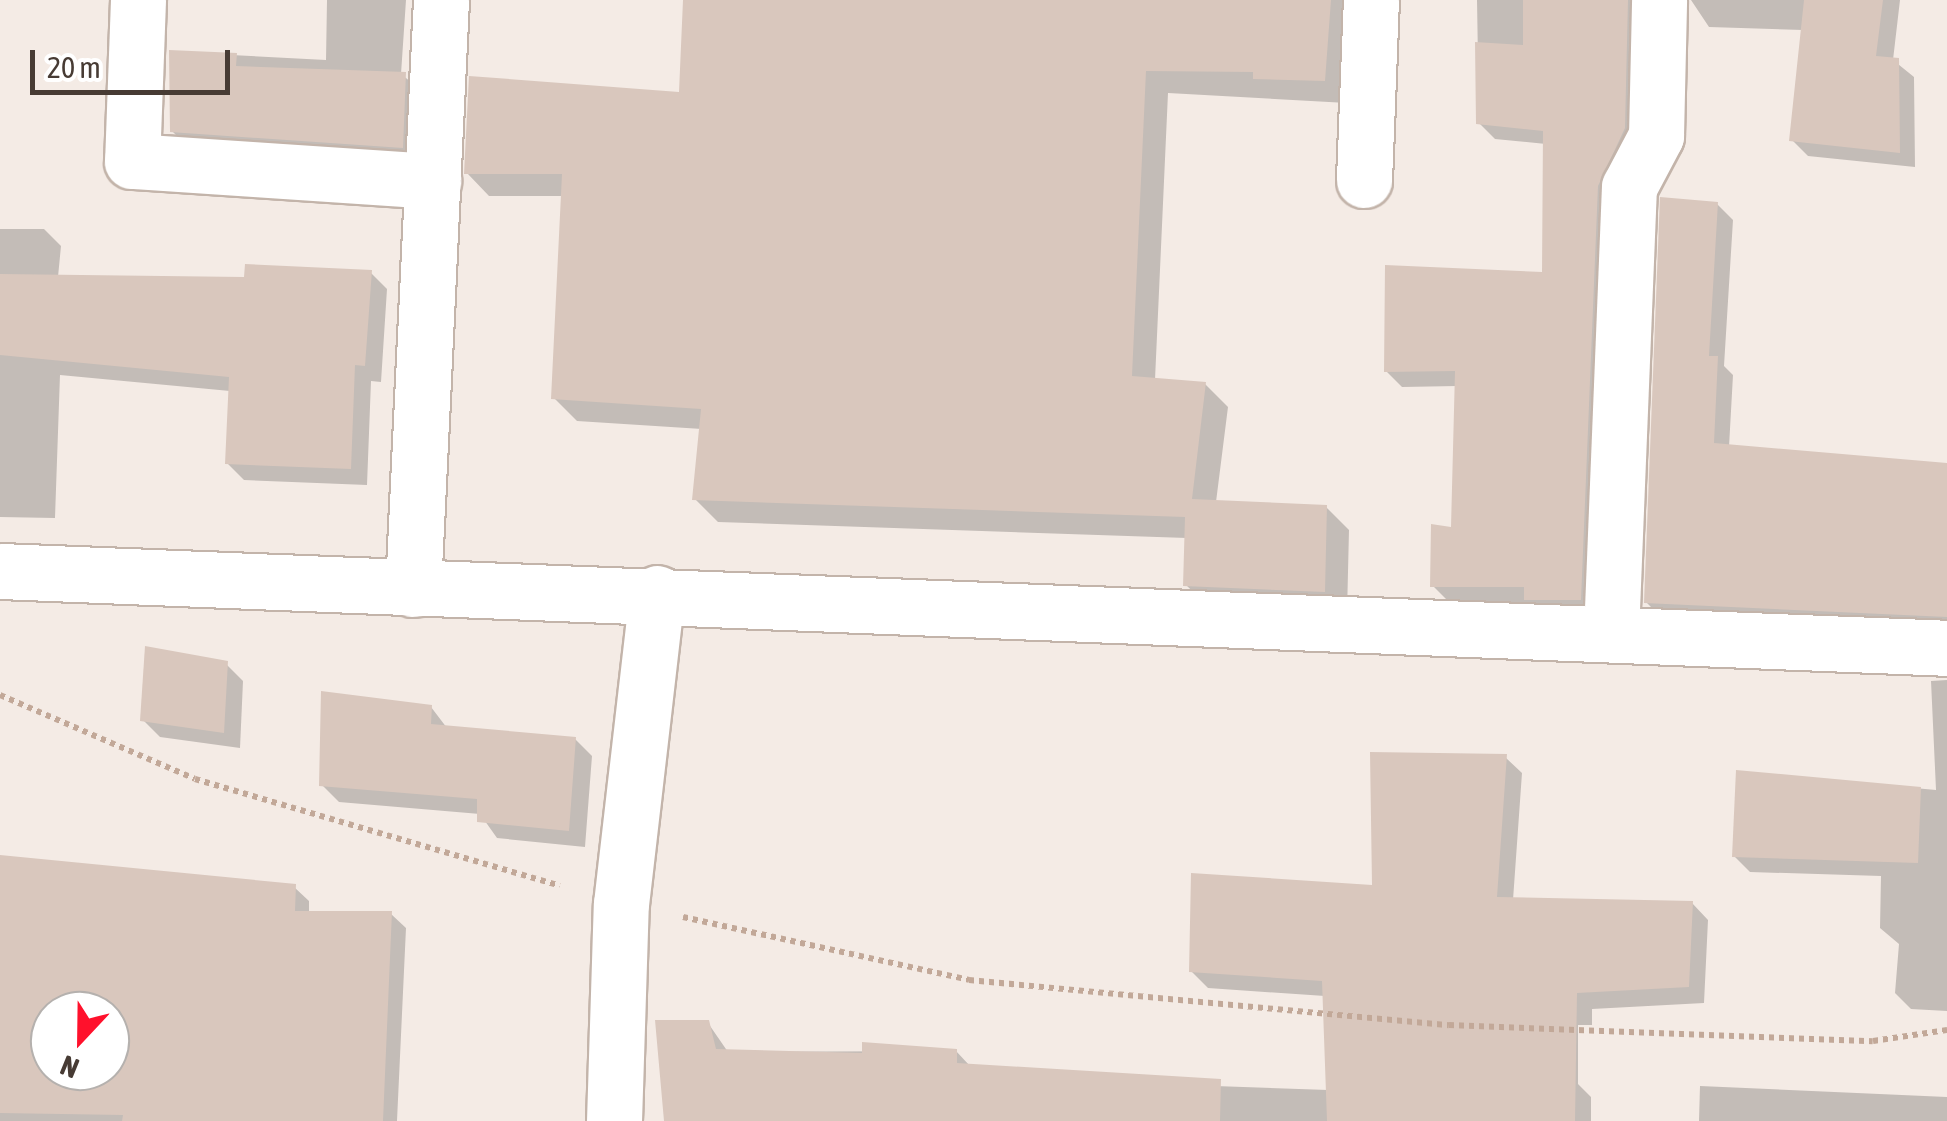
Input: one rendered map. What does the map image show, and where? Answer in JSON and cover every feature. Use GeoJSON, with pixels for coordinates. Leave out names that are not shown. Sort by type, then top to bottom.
{"type":"FeatureCollection","features":[{"type":"Feature","properties":{"kind":"street"},"geometry":{"type":"LineString","coordinates":[[138,0],[132,161],[432,181]]}},
{"type":"Feature","properties":{"kind":"street"},"geometry":{"type":"LineString","coordinates":[[413,589],[441,0]]}},
{"type":"Feature","properties":{"kind":"street"},"geometry":{"type":"LineString","coordinates":[[1364,180],[1371,0]]}},
{"type":"Feature","properties":{"kind":"street"},"geometry":{"type":"LineString","coordinates":[[1612,634],[1629,187],[1656,136],[1659,0]]}},
{"type":"Feature","properties":{"kind":"street"},"geometry":{"type":"LineString","coordinates":[[0,571],[413,589],[658,594],[1947,648]]}},
{"type":"Feature","properties":{"kind":"street"},"geometry":{"type":"LineString","coordinates":[[614,1121],[621,904],[658,594]]}},
{"type":"Feature","properties":{"kind":"path"},"geometry":{"type":"LineString","coordinates":[[0,696],[196,780],[621,904],[969,980],[1450,1025],[1873,1040],[1947,1030]]}},
{"type":"Feature","properties":{"kind":"building"},"geometry":{"type":"Polygon","coordinates":[[[683,0],[1331,0],[1325,81],[1253,79],[1253,72],[1146,71],[1132,376],[1206,382],[1192,499],[1327,505],[1325,592],[1183,586],[1185,517],[692,500],[701,409],[551,399],[562,174],[464,174],[469,76],[679,92],[683,0]]]}},
{"type":"Feature","properties":{"kind":"building"},"geometry":{"type":"Polygon","coordinates":[[[1523,0],[1628,0],[1625,128],[1598,186],[1581,600],[1524,600],[1524,587],[1430,587],[1431,524],[1451,527],[1455,371],[1384,372],[1385,265],[1542,272],[1543,131],[1476,124],[1475,42],[1523,45],[1523,0]]]}},
{"type":"Feature","properties":{"kind":"building"},"geometry":{"type":"Polygon","coordinates":[[[1804,0],[1883,0],[1876,56],[1899,58],[1900,153],[1789,141],[1804,0]]]}},
{"type":"Feature","properties":{"kind":"building"},"geometry":{"type":"Polygon","coordinates":[[[169,50],[237,53],[236,66],[406,72],[403,148],[170,132],[169,50]]]}},
{"type":"Feature","properties":{"kind":"building"},"geometry":{"type":"Polygon","coordinates":[[[1660,197],[1718,202],[1709,356],[1718,356],[1714,443],[1947,463],[1947,617],[1644,603],[1660,197]]]}},
{"type":"Feature","properties":{"kind":"building"},"geometry":{"type":"Polygon","coordinates":[[[245,264],[372,270],[365,366],[355,365],[351,469],[225,464],[229,377],[0,355],[0,274],[244,277],[245,264]]]}},
{"type":"Feature","properties":{"kind":"building"},"geometry":{"type":"Polygon","coordinates":[[[145,646],[228,661],[224,733],[140,721],[145,646]]]}},
{"type":"Feature","properties":{"kind":"building"},"geometry":{"type":"Polygon","coordinates":[[[321,691],[432,705],[431,724],[576,737],[569,831],[477,822],[477,799],[319,786],[321,691]]]}},
{"type":"Feature","properties":{"kind":"building"},"geometry":{"type":"Polygon","coordinates":[[[1370,752],[1507,754],[1497,897],[1693,901],[1689,987],[1577,993],[1575,1121],[1327,1121],[1322,981],[1189,972],[1191,873],[1372,885],[1370,752]]]}},
{"type":"Feature","properties":{"kind":"building"},"geometry":{"type":"Polygon","coordinates":[[[1736,770],[1921,787],[1918,863],[1732,857],[1736,770]]]}},
{"type":"Feature","properties":{"kind":"building"},"geometry":{"type":"Polygon","coordinates":[[[0,855],[296,884],[295,911],[392,911],[383,1121],[122,1121],[123,1115],[0,1113],[0,855]]]}},
{"type":"Feature","properties":{"kind":"building"},"geometry":{"type":"Polygon","coordinates":[[[655,1020],[709,1020],[716,1049],[862,1053],[862,1042],[957,1049],[957,1063],[1221,1079],[1220,1121],[664,1121],[655,1020]]]}}]}
